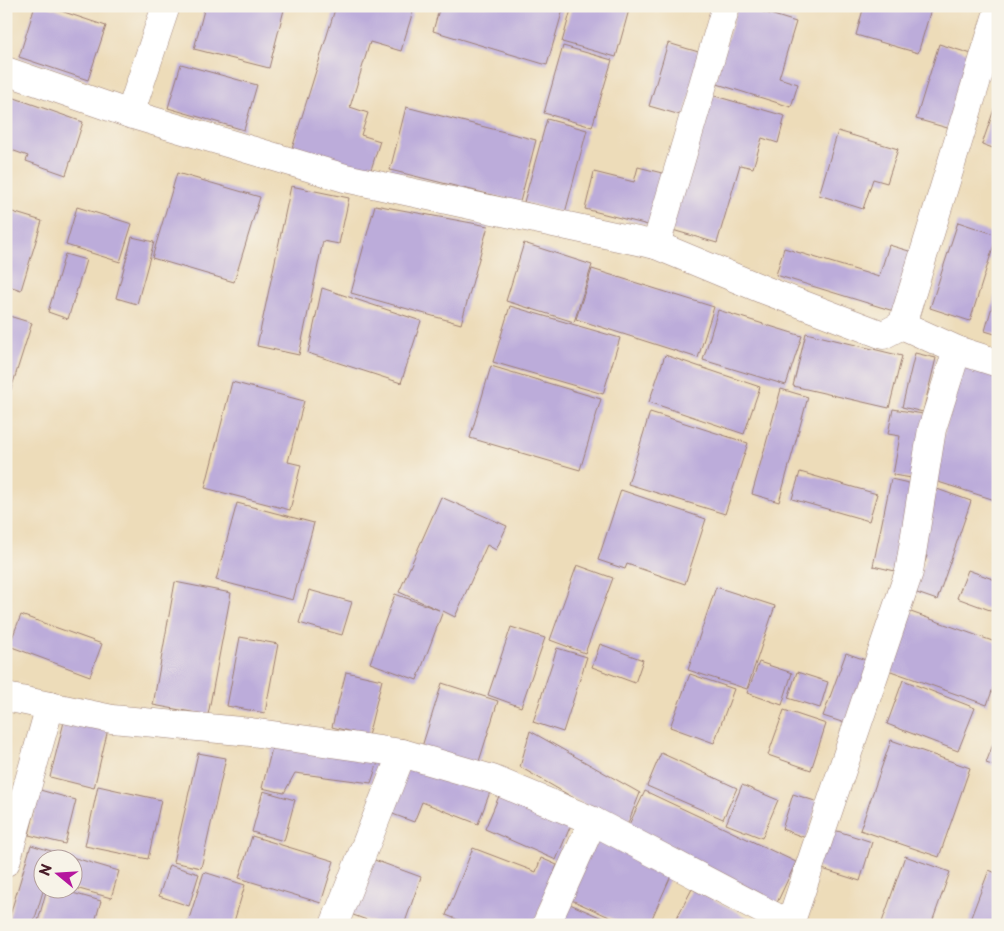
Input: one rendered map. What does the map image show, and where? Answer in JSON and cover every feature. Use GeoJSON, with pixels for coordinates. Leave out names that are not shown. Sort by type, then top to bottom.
{"type":"FeatureCollection","features":[{"type":"Feature","properties":{"kind":"street"},"geometry":{"type":"LineString","coordinates":[[130,114],[166,6]]}},
{"type":"Feature","properties":{"kind":"street"},"geometry":{"type":"LineString","coordinates":[[656,245],[726,6]]}},
{"type":"Feature","properties":{"kind":"street"},"geometry":{"type":"LineString","coordinates":[[6,71],[130,114],[345,178],[656,245],[762,289],[883,335],[902,325],[998,11]]}},
{"type":"Feature","properties":{"kind":"street"},"geometry":{"type":"LineString","coordinates":[[902,325],[957,350],[998,363]]}},
{"type":"Feature","properties":{"kind":"street"},"geometry":{"type":"LineString","coordinates":[[6,697],[112,719],[251,732],[402,754],[492,779],[593,821],[791,924],[908,572],[932,429],[957,350]]}},
{"type":"Feature","properties":{"kind":"street"},"geometry":{"type":"LineString","coordinates":[[6,862],[50,706]]}},
{"type":"Feature","properties":{"kind":"street"},"geometry":{"type":"LineString","coordinates":[[334,925],[402,754]]}},
{"type":"Feature","properties":{"kind":"street"},"geometry":{"type":"LineString","coordinates":[[546,925],[593,821]]}},
{"type":"Feature","properties":{"kind":"building"},"geometry":{"type":"Polygon","coordinates":[[[35,6],[46,6],[106,26],[88,80],[19,57],[35,6]]]}},
{"type":"Feature","properties":{"kind":"building"},"geometry":{"type":"Polygon","coordinates":[[[205,6],[285,6],[269,68],[194,49],[205,6]]]}},
{"type":"Feature","properties":{"kind":"building"},"geometry":{"type":"Polygon","coordinates":[[[336,6],[408,6],[414,8],[401,51],[370,42],[350,107],[368,113],[361,135],[380,141],[369,176],[291,152],[336,6]]]}},
{"type":"Feature","properties":{"kind":"building"},"geometry":{"type":"Polygon","coordinates":[[[440,6],[564,6],[547,65],[433,31],[440,6]]]}},
{"type":"Feature","properties":{"kind":"building"},"geometry":{"type":"Polygon","coordinates":[[[572,6],[630,6],[616,57],[562,42],[572,6]]]}},
{"type":"Feature","properties":{"kind":"building"},"geometry":{"type":"Polygon","coordinates":[[[738,6],[744,6],[796,22],[779,78],[798,84],[791,107],[714,83],[738,6]]]}},
{"type":"Feature","properties":{"kind":"building"},"geometry":{"type":"Polygon","coordinates":[[[760,6],[783,6],[781,13],[760,6]]]}},
{"type":"Feature","properties":{"kind":"building"},"geometry":{"type":"Polygon","coordinates":[[[864,6],[932,6],[918,53],[856,35],[864,6]]]}},
{"type":"Feature","properties":{"kind":"building"},"geometry":{"type":"Polygon","coordinates":[[[668,43],[702,53],[684,116],[649,106],[668,43]]]}},
{"type":"Feature","properties":{"kind":"building"},"geometry":{"type":"Polygon","coordinates":[[[939,44],[975,55],[951,129],[916,119],[939,44]]]}},
{"type":"Feature","properties":{"kind":"building"},"geometry":{"type":"Polygon","coordinates":[[[563,46],[612,60],[592,127],[544,113],[563,46]]]}},
{"type":"Feature","properties":{"kind":"building"},"geometry":{"type":"Polygon","coordinates":[[[181,64],[257,85],[244,130],[168,108],[181,64]]]}},
{"type":"Feature","properties":{"kind":"building"},"geometry":{"type":"Polygon","coordinates":[[[708,94],[785,116],[778,143],[762,138],[753,168],[740,165],[717,243],[669,229],[708,94]]]}},
{"type":"Feature","properties":{"kind":"building"},"geometry":{"type":"Polygon","coordinates":[[[9,96],[83,122],[66,175],[26,161],[28,156],[6,148],[6,103],[9,96]]]}},
{"type":"Feature","properties":{"kind":"building"},"geometry":{"type":"Polygon","coordinates":[[[998,98],[998,150],[982,144],[998,98]]]}},
{"type":"Feature","properties":{"kind":"building"},"geometry":{"type":"Polygon","coordinates":[[[406,107],[536,140],[520,202],[390,170],[406,107]]]}},
{"type":"Feature","properties":{"kind":"building"},"geometry":{"type":"Polygon","coordinates":[[[547,119],[587,130],[565,213],[524,202],[547,119]]]}},
{"type":"Feature","properties":{"kind":"building"},"geometry":{"type":"Polygon","coordinates":[[[838,131],[898,149],[887,183],[873,179],[863,209],[819,195],[838,131]]]}},
{"type":"Feature","properties":{"kind":"building"},"geometry":{"type":"Polygon","coordinates":[[[638,167],[666,174],[652,226],[585,209],[594,172],[634,182],[638,167]]]}},
{"type":"Feature","properties":{"kind":"building"},"geometry":{"type":"Polygon","coordinates":[[[177,173],[260,197],[234,282],[152,258],[177,173]]]}},
{"type":"Feature","properties":{"kind":"building"},"geometry":{"type":"Polygon","coordinates":[[[291,186],[349,198],[339,244],[323,241],[299,355],[257,346],[291,186]]]}},
{"type":"Feature","properties":{"kind":"building"},"geometry":{"type":"Polygon","coordinates":[[[375,205],[488,226],[461,324],[351,293],[375,205]]]}},
{"type":"Feature","properties":{"kind":"building"},"geometry":{"type":"Polygon","coordinates":[[[77,207],[132,224],[120,262],[66,245],[77,207]]]}},
{"type":"Feature","properties":{"kind":"building"},"geometry":{"type":"Polygon","coordinates":[[[6,210],[42,221],[21,290],[6,285],[6,210]]]}},
{"type":"Feature","properties":{"kind":"building"},"geometry":{"type":"Polygon","coordinates":[[[958,222],[997,235],[970,321],[930,308],[958,222]]]}},
{"type":"Feature","properties":{"kind":"building"},"geometry":{"type":"Polygon","coordinates":[[[132,237],[154,242],[137,304],[116,298],[132,237]]]}},
{"type":"Feature","properties":{"kind":"building"},"geometry":{"type":"Polygon","coordinates":[[[524,243],[592,265],[574,322],[506,301],[524,243]]]}},
{"type":"Feature","properties":{"kind":"building"},"geometry":{"type":"Polygon","coordinates":[[[889,245],[919,254],[900,313],[776,275],[784,248],[879,277],[889,245]]]}},
{"type":"Feature","properties":{"kind":"building"},"geometry":{"type":"Polygon","coordinates":[[[65,254],[86,260],[68,319],[48,312],[65,254]]]}},
{"type":"Feature","properties":{"kind":"building"},"geometry":{"type":"Polygon","coordinates":[[[592,269],[714,307],[698,358],[576,319],[592,269]]]}},
{"type":"Feature","properties":{"kind":"building"},"geometry":{"type":"Polygon","coordinates":[[[322,288],[421,321],[401,383],[308,353],[322,288]]]}},
{"type":"Feature","properties":{"kind":"building"},"geometry":{"type":"Polygon","coordinates":[[[995,296],[998,297],[998,335],[985,331],[995,296]]]}},
{"type":"Feature","properties":{"kind":"building"},"geometry":{"type":"Polygon","coordinates":[[[510,306],[620,338],[603,394],[493,362],[510,306]]]}},
{"type":"Feature","properties":{"kind":"building"},"geometry":{"type":"Polygon","coordinates":[[[718,310],[802,336],[786,385],[703,360],[718,310]]]}},
{"type":"Feature","properties":{"kind":"building"},"geometry":{"type":"Polygon","coordinates":[[[6,315],[32,323],[7,402],[6,402],[6,315]]]}},
{"type":"Feature","properties":{"kind":"building"},"geometry":{"type":"Polygon","coordinates":[[[806,333],[902,356],[889,408],[793,386],[806,333]]]}},
{"type":"Feature","properties":{"kind":"building"},"geometry":{"type":"Polygon","coordinates":[[[915,353],[936,358],[923,412],[902,407],[915,353]]]}},
{"type":"Feature","properties":{"kind":"building"},"geometry":{"type":"Polygon","coordinates":[[[665,355],[760,387],[744,434],[649,402],[665,355]]]}},
{"type":"Feature","properties":{"kind":"building"},"geometry":{"type":"Polygon","coordinates":[[[962,364],[998,375],[998,501],[932,480],[962,364]]]}},
{"type":"Feature","properties":{"kind":"building"},"geometry":{"type":"Polygon","coordinates":[[[491,366],[601,399],[580,470],[470,438],[491,366]]]}},
{"type":"Feature","properties":{"kind":"building"},"geometry":{"type":"Polygon","coordinates":[[[232,382],[304,401],[288,462],[301,465],[290,510],[205,488],[232,382]]]}},
{"type":"Feature","properties":{"kind":"building"},"geometry":{"type":"Polygon","coordinates":[[[781,389],[808,397],[779,502],[752,494],[781,389]]]}},
{"type":"Feature","properties":{"kind":"building"},"geometry":{"type":"Polygon","coordinates":[[[893,409],[929,415],[918,479],[893,475],[900,436],[888,434],[893,409]]]}},
{"type":"Feature","properties":{"kind":"building"},"geometry":{"type":"Polygon","coordinates":[[[650,412],[748,443],[725,514],[628,484],[650,412]]]}},
{"type":"Feature","properties":{"kind":"building"},"geometry":{"type":"Polygon","coordinates":[[[800,472],[877,494],[869,521],[792,499],[800,472]]]}},
{"type":"Feature","properties":{"kind":"building"},"geometry":{"type":"Polygon","coordinates":[[[891,479],[913,484],[895,571],[873,566],[891,479]]]}},
{"type":"Feature","properties":{"kind":"building"},"geometry":{"type":"Polygon","coordinates":[[[937,489],[971,501],[937,600],[914,592],[927,556],[915,552],[937,489]]]}},
{"type":"Feature","properties":{"kind":"building"},"geometry":{"type":"Polygon","coordinates":[[[621,490],[706,519],[685,584],[627,564],[625,569],[598,560],[621,490]]]}},
{"type":"Feature","properties":{"kind":"building"},"geometry":{"type":"Polygon","coordinates":[[[441,497],[507,526],[496,550],[487,545],[455,617],[443,611],[417,680],[370,663],[395,594],[439,610],[399,592],[441,497]]]}},
{"type":"Feature","properties":{"kind":"building"},"geometry":{"type":"Polygon","coordinates":[[[237,503],[314,523],[293,600],[216,580],[237,503]]]}},
{"type":"Feature","properties":{"kind":"building"},"geometry":{"type":"Polygon","coordinates":[[[577,565],[613,578],[585,653],[550,640],[577,565]]]}},
{"type":"Feature","properties":{"kind":"building"},"geometry":{"type":"Polygon","coordinates":[[[968,570],[998,581],[998,613],[957,598],[968,570]]]}},
{"type":"Feature","properties":{"kind":"building"},"geometry":{"type":"Polygon","coordinates":[[[175,582],[231,593],[208,715],[153,705],[175,582]]]}},
{"type":"Feature","properties":{"kind":"building"},"geometry":{"type":"Polygon","coordinates":[[[716,587],[775,606],[747,689],[688,670],[716,587]]]}},
{"type":"Feature","properties":{"kind":"building"},"geometry":{"type":"Polygon","coordinates":[[[309,590],[352,602],[342,635],[299,623],[309,590]]]}},
{"type":"Feature","properties":{"kind":"building"},"geometry":{"type":"Polygon","coordinates":[[[908,611],[998,643],[998,674],[987,705],[888,670],[908,611]]]}},
{"type":"Feature","properties":{"kind":"building"},"geometry":{"type":"Polygon","coordinates":[[[21,615],[102,644],[90,676],[9,646],[21,615]]]}},
{"type":"Feature","properties":{"kind":"building"},"geometry":{"type":"Polygon","coordinates":[[[511,627],[545,638],[521,707],[488,695],[511,627]]]}},
{"type":"Feature","properties":{"kind":"building"},"geometry":{"type":"Polygon","coordinates":[[[240,637],[278,644],[265,713],[227,706],[240,637]]]}},
{"type":"Feature","properties":{"kind":"building"},"geometry":{"type":"Polygon","coordinates":[[[600,644],[643,660],[635,683],[592,667],[600,644]]]}},
{"type":"Feature","properties":{"kind":"building"},"geometry":{"type":"Polygon","coordinates":[[[557,648],[587,657],[563,732],[533,722],[557,648]]]}},
{"type":"Feature","properties":{"kind":"building"},"geometry":{"type":"Polygon","coordinates":[[[846,653],[871,662],[848,724],[823,716],[846,653]]]}},
{"type":"Feature","properties":{"kind":"building"},"geometry":{"type":"Polygon","coordinates":[[[759,662],[792,673],[782,705],[747,693],[759,662]]]}},
{"type":"Feature","properties":{"kind":"building"},"geometry":{"type":"Polygon","coordinates":[[[346,672],[382,680],[368,736],[332,727],[346,672]]]}},
{"type":"Feature","properties":{"kind":"building"},"geometry":{"type":"Polygon","coordinates":[[[797,672],[828,682],[820,708],[788,698],[797,672]]]}},
{"type":"Feature","properties":{"kind":"building"},"geometry":{"type":"Polygon","coordinates":[[[690,674],[734,689],[714,743],[670,727],[690,674]]]}},
{"type":"Feature","properties":{"kind":"building"},"geometry":{"type":"Polygon","coordinates":[[[903,680],[975,708],[958,751],[887,724],[903,680]]]}},
{"type":"Feature","properties":{"kind":"building"},"geometry":{"type":"Polygon","coordinates":[[[442,683],[498,701],[476,771],[420,753],[442,683]]]}},
{"type":"Feature","properties":{"kind":"building"},"geometry":{"type":"Polygon","coordinates":[[[784,710],[826,724],[811,770],[768,755],[784,710]]]}},
{"type":"Feature","properties":{"kind":"building"},"geometry":{"type":"Polygon","coordinates":[[[65,718],[108,729],[94,788],[50,777],[65,718]]]}},
{"type":"Feature","properties":{"kind":"building"},"geometry":{"type":"Polygon","coordinates":[[[530,731],[640,793],[626,828],[520,767],[530,731]]]}},
{"type":"Feature","properties":{"kind":"building"},"geometry":{"type":"Polygon","coordinates":[[[998,731],[998,767],[986,763],[998,731]]]}},
{"type":"Feature","properties":{"kind":"building"},"geometry":{"type":"Polygon","coordinates":[[[274,740],[380,756],[371,783],[295,773],[284,793],[262,788],[274,740]]]}},
{"type":"Feature","properties":{"kind":"building"},"geometry":{"type":"Polygon","coordinates":[[[891,740],[970,768],[939,857],[860,830],[891,740]]]}},
{"type":"Feature","properties":{"kind":"building"},"geometry":{"type":"Polygon","coordinates":[[[198,753],[226,758],[201,868],[173,862],[198,753]]]}},
{"type":"Feature","properties":{"kind":"building"},"geometry":{"type":"Polygon","coordinates":[[[661,753],[737,788],[723,819],[647,786],[661,753]]]}},
{"type":"Feature","properties":{"kind":"building"},"geometry":{"type":"Polygon","coordinates":[[[411,760],[490,792],[478,824],[422,802],[414,822],[390,813],[411,760]]]}},
{"type":"Feature","properties":{"kind":"building"},"geometry":{"type":"Polygon","coordinates":[[[742,785],[778,800],[762,838],[726,824],[742,785]]]}},
{"type":"Feature","properties":{"kind":"building"},"geometry":{"type":"Polygon","coordinates":[[[98,786],[161,800],[148,859],[85,846],[98,786]]]}},
{"type":"Feature","properties":{"kind":"building"},"geometry":{"type":"Polygon","coordinates":[[[502,789],[573,820],[556,860],[485,829],[502,789]]]}},
{"type":"Feature","properties":{"kind":"building"},"geometry":{"type":"Polygon","coordinates":[[[40,790],[76,800],[65,844],[29,835],[40,790]]]}},
{"type":"Feature","properties":{"kind":"building"},"geometry":{"type":"Polygon","coordinates":[[[263,791],[295,800],[284,841],[252,832],[263,791]]]}},
{"type":"Feature","properties":{"kind":"building"},"geometry":{"type":"Polygon","coordinates":[[[645,791],[796,862],[776,905],[625,833],[645,791]]]}},
{"type":"Feature","properties":{"kind":"building"},"geometry":{"type":"Polygon","coordinates":[[[793,794],[818,802],[806,838],[782,829],[793,794]]]}},
{"type":"Feature","properties":{"kind":"building"},"geometry":{"type":"Polygon","coordinates":[[[828,828],[872,842],[860,881],[816,867],[828,828]]]}},
{"type":"Feature","properties":{"kind":"building"},"geometry":{"type":"Polygon","coordinates":[[[594,833],[674,869],[649,925],[627,925],[565,897],[594,833]]]}},
{"type":"Feature","properties":{"kind":"building"},"geometry":{"type":"Polygon","coordinates":[[[252,836],[334,861],[321,903],[239,878],[252,836]]]}},
{"type":"Feature","properties":{"kind":"building"},"geometry":{"type":"Polygon","coordinates":[[[31,845],[41,848],[32,848],[32,898],[41,898],[33,925],[7,925],[31,845]]]}},
{"type":"Feature","properties":{"kind":"building"},"geometry":{"type":"Polygon","coordinates":[[[473,848],[536,872],[541,858],[557,865],[534,925],[471,925],[446,915],[473,848]]]}},
{"type":"Feature","properties":{"kind":"building"},"geometry":{"type":"Polygon","coordinates":[[[905,856],[950,872],[931,925],[881,925],[905,856]]]}},
{"type":"Feature","properties":{"kind":"building"},"geometry":{"type":"Polygon","coordinates":[[[369,858],[421,877],[404,925],[380,925],[348,913],[369,858]]]}},
{"type":"Feature","properties":{"kind":"building"},"geometry":{"type":"Polygon","coordinates":[[[82,860],[119,871],[111,898],[82,890],[82,860]]]}},
{"type":"Feature","properties":{"kind":"building"},"geometry":{"type":"Polygon","coordinates":[[[169,865],[199,874],[189,906],[159,896],[169,865]]]}},
{"type":"Feature","properties":{"kind":"building"},"geometry":{"type":"Polygon","coordinates":[[[989,870],[998,874],[998,925],[968,925],[989,870]]]}},
{"type":"Feature","properties":{"kind":"building"},"geometry":{"type":"Polygon","coordinates":[[[204,872],[245,885],[233,925],[187,925],[204,872]]]}},
{"type":"Feature","properties":{"kind":"building"},"geometry":{"type":"Polygon","coordinates":[[[692,889],[755,921],[753,925],[673,925],[692,889]]]}},
{"type":"Feature","properties":{"kind":"building"},"geometry":{"type":"Polygon","coordinates":[[[82,896],[101,901],[94,925],[37,925],[44,898],[82,898],[82,896]]]}},
{"type":"Feature","properties":{"kind":"building"},"geometry":{"type":"Polygon","coordinates":[[[563,901],[618,925],[552,925],[563,901]]]}}]}
